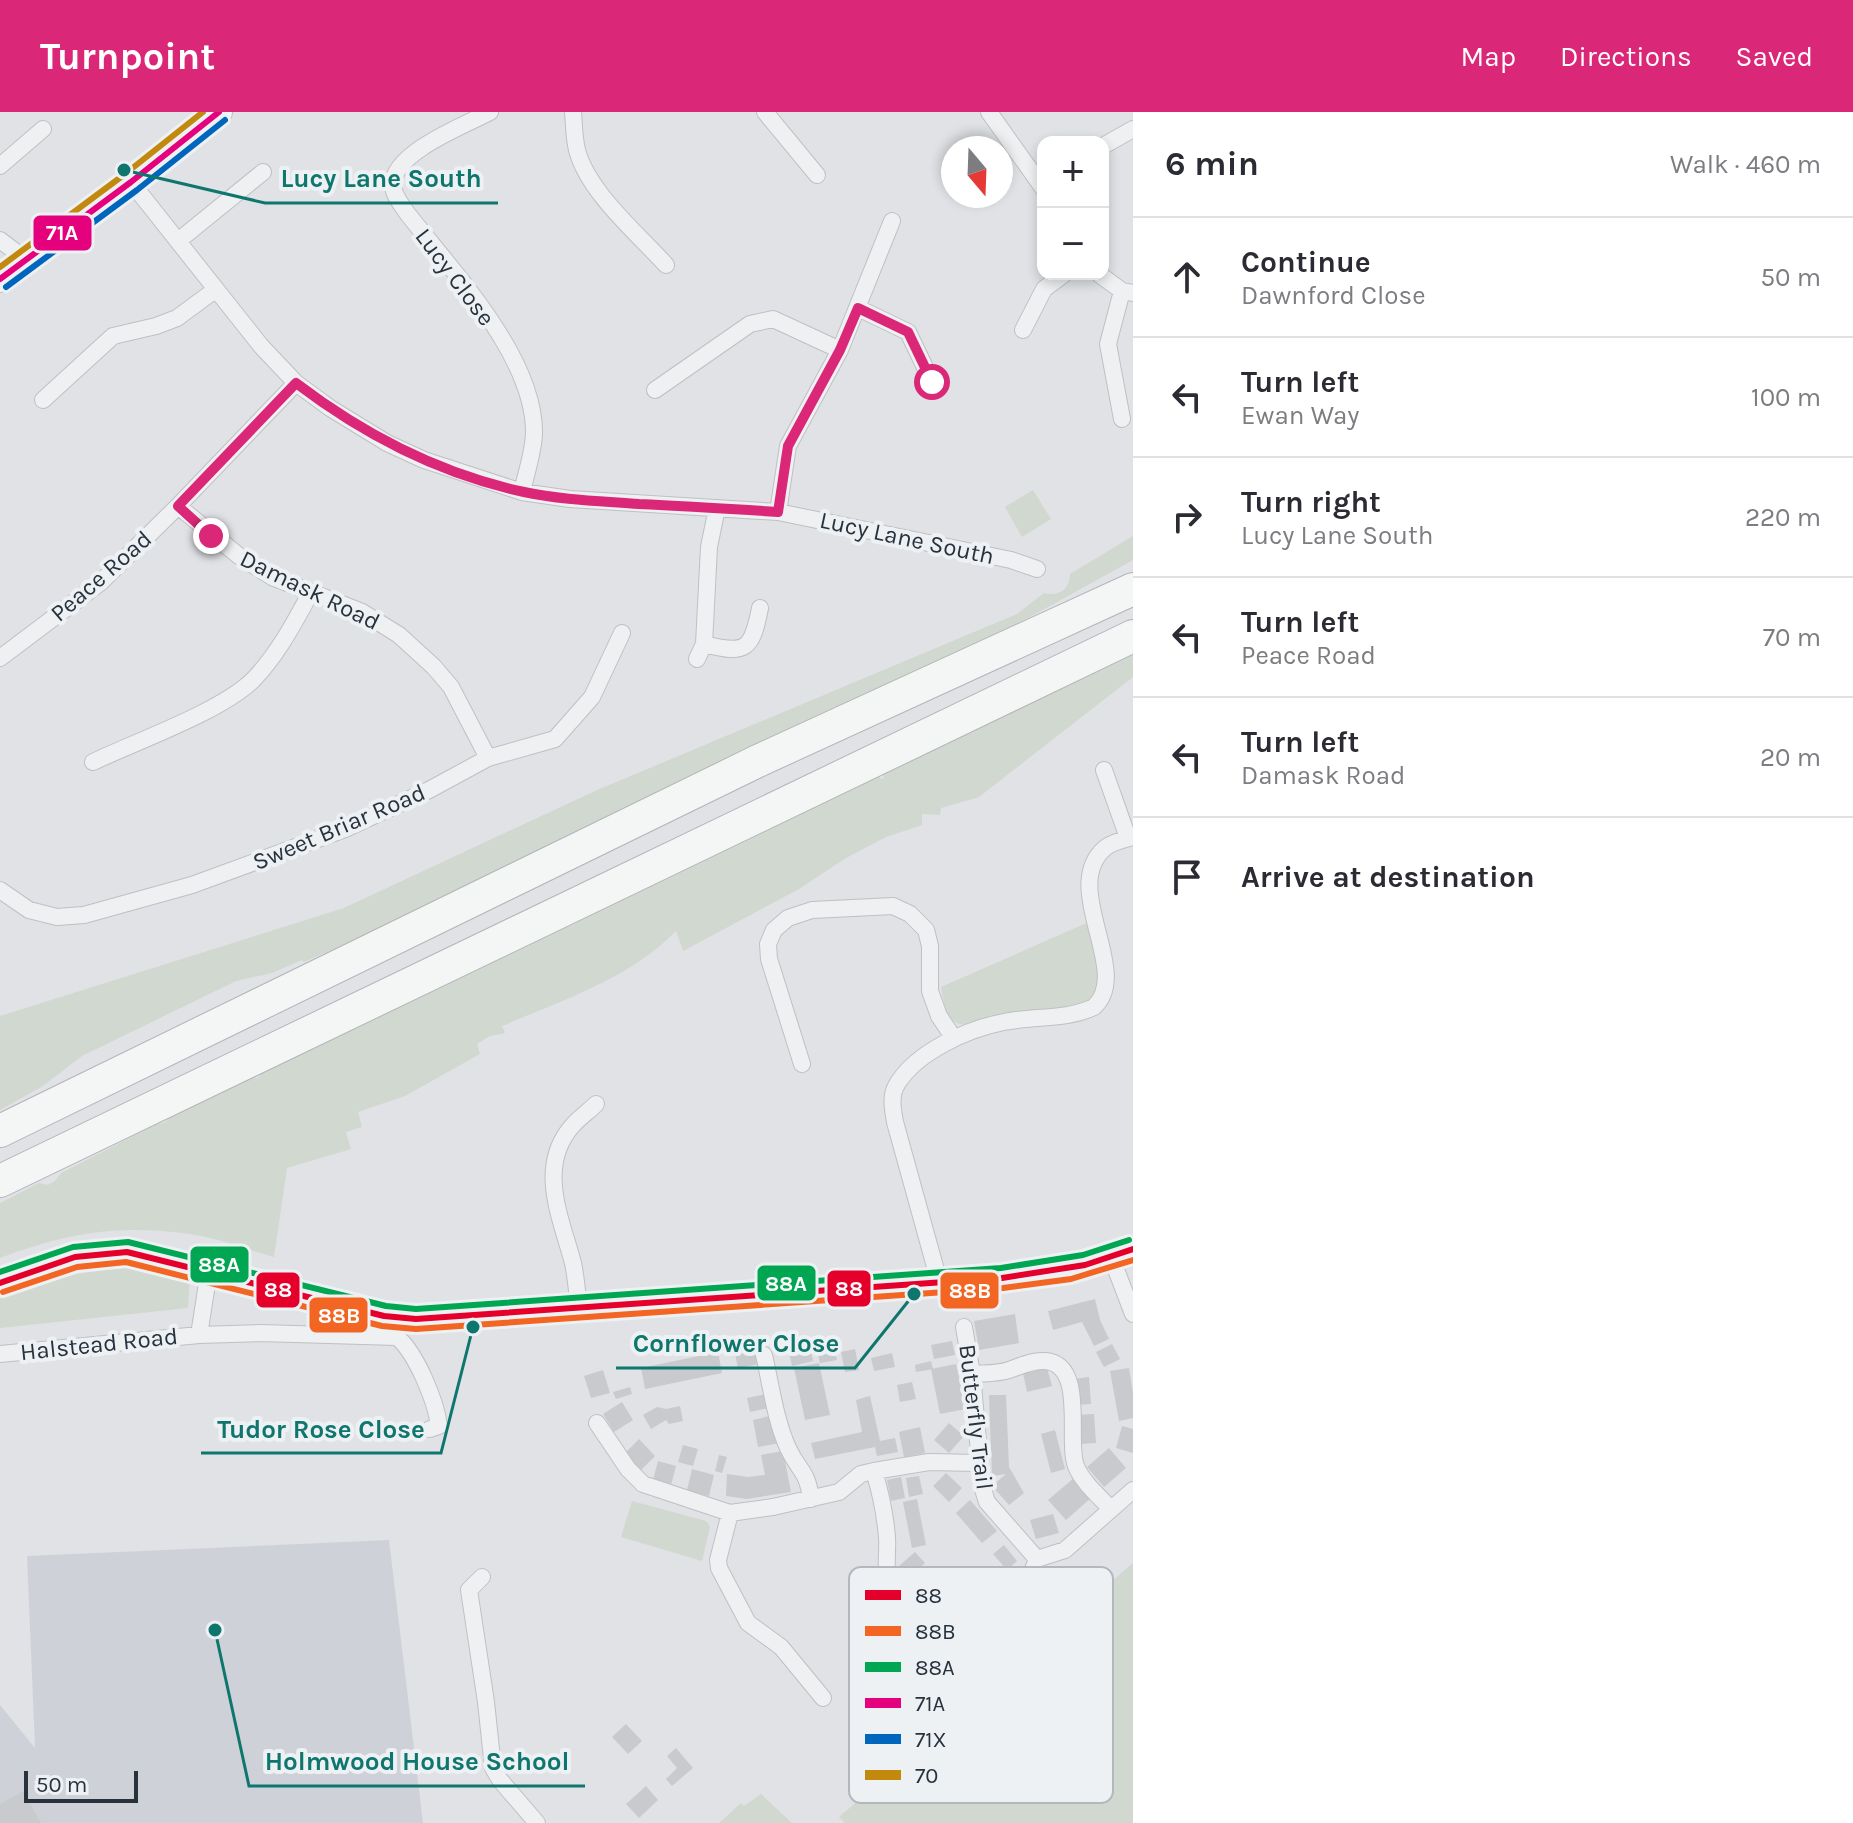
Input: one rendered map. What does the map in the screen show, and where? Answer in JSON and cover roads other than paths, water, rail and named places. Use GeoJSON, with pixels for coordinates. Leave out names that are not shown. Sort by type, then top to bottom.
{"type":"FeatureCollection","features":[{"type":"Feature","properties":{"kind":"highway"},"geometry":{"type":"LineString","coordinates":[[0,1131],[760,760],[1133,589]]}},
{"type":"Feature","properties":{"kind":"highway"},"geometry":{"type":"LineString","coordinates":[[0,1181],[1129,638]]}},
{"type":"Feature","properties":{"kind":"main road"},"geometry":{"type":"LineString","coordinates":[[0,279],[219,112]]}},
{"type":"Feature","properties":{"kind":"street","name":"Lucy Close"},"geometry":{"type":"LineString","coordinates":[[490,112],[408,156],[394,178],[393,189],[407,213],[513,355],[531,406],[534,433],[522,492]]}},
{"type":"Feature","properties":{"kind":"street"},"geometry":{"type":"LineString","coordinates":[[573,112],[577,149],[585,170],[599,191],[666,265]]}},
{"type":"Feature","properties":{"kind":"street"},"geometry":{"type":"LineString","coordinates":[[765,112],[817,175]]}},
{"type":"Feature","properties":{"kind":"street"},"geometry":{"type":"LineString","coordinates":[[989,112],[1037,175]]}},
{"type":"Feature","properties":{"kind":"street"},"geometry":{"type":"LineString","coordinates":[[0,166],[43,129]]}},
{"type":"Feature","properties":{"kind":"street"},"geometry":{"type":"LineString","coordinates":[[1109,143],[1133,129]]}},
{"type":"Feature","properties":{"kind":"street"},"geometry":{"type":"LineString","coordinates":[[178,241],[263,172]]}},
{"type":"Feature","properties":{"kind":"street","name":"Lucy Lane South"},"geometry":{"type":"LineString","coordinates":[[131,182],[215,290],[296,383],[387,443],[424,460],[522,492],[570,499],[778,512],[1011,560],[1037,569]]}},
{"type":"Feature","properties":{"kind":"street"},"geometry":{"type":"LineString","coordinates":[[778,512],[788,446],[840,350],[892,221]]}},
{"type":"Feature","properties":{"kind":"street"},"geometry":{"type":"LineString","coordinates":[[0,240],[25,259]]}},
{"type":"Feature","properties":{"kind":"street"},"geometry":{"type":"LineString","coordinates":[[1023,330],[1044,289],[1056,280]]}},
{"type":"Feature","properties":{"kind":"street"},"geometry":{"type":"LineString","coordinates":[[1108,280],[1127,292],[1108,344],[1122,419]]}},
{"type":"Feature","properties":{"kind":"street"},"geometry":{"type":"LineString","coordinates":[[43,400],[113,336],[177,318],[215,290]]}},
{"type":"Feature","properties":{"kind":"street"},"geometry":{"type":"LineString","coordinates":[[858,308],[908,332],[932,382]]}},
{"type":"Feature","properties":{"kind":"street"},"geometry":{"type":"LineString","coordinates":[[655,390],[750,324],[773,319],[840,350]]}},
{"type":"Feature","properties":{"kind":"street","name":"Peace Road"},"geometry":{"type":"LineString","coordinates":[[0,658],[101,582],[296,383]]}},
{"type":"Feature","properties":{"kind":"street","name":"Damask Road"},"geometry":{"type":"LineString","coordinates":[[178,506],[239,556],[272,577],[362,612],[399,635],[451,687],[488,758]]}},
{"type":"Feature","properties":{"kind":"street"},"geometry":{"type":"LineString","coordinates":[[717,508],[709,547],[701,652],[730,651],[746,646],[755,636],[760,608]]}},
{"type":"Feature","properties":{"kind":"street"},"geometry":{"type":"LineString","coordinates":[[93,762],[216,705],[250,682],[286,639],[311,592]]}},
{"type":"Feature","properties":{"kind":"street","name":"Sweet Briar Road"},"geometry":{"type":"LineString","coordinates":[[0,890],[29,910],[57,917],[84,915],[192,885],[330,835],[429,790],[488,758],[555,739],[592,697],[622,633]]}},
{"type":"Feature","properties":{"kind":"street"},"geometry":{"type":"LineString","coordinates":[[939,1281],[895,1122],[892,1103],[895,1088],[904,1076],[953,1037],[1003,1022],[1093,1008],[1106,999],[1116,986],[1121,973],[1119,957],[1093,880],[1095,862],[1105,848],[1131,838],[1104,770]]}},
{"type":"Feature","properties":{"kind":"street"},"geometry":{"type":"LineString","coordinates":[[802,1064],[769,959],[768,944],[774,930],[788,918],[812,910],[893,906],[919,922],[926,930],[930,946],[930,991],[939,1016],[953,1037]]}},
{"type":"Feature","properties":{"kind":"street"},"geometry":{"type":"LineString","coordinates":[[579,1307],[574,1268],[556,1207],[552,1178],[561,1142],[573,1125],[596,1104]]}},
{"type":"Feature","properties":{"kind":"street"},"geometry":{"type":"LineString","coordinates":[[0,1283],[75,1257],[127,1252],[384,1316],[416,1319],[1002,1278],[1066,1271],[1122,1254],[1133,1314]]}},
{"type":"Feature","properties":{"kind":"street","name":"Halstead Road"},"geometry":{"type":"LineString","coordinates":[[199,1335],[209,1271]]}},
{"type":"Feature","properties":{"kind":"street","name":"Butterfly Trail"},"geometry":{"type":"LineString","coordinates":[[964,1327],[972,1374],[978,1463],[987,1502],[1037,1559]]}},
{"type":"Feature","properties":{"kind":"street","name":"Halstead Road"},"geometry":{"type":"LineString","coordinates":[[0,1354],[199,1335],[260,1333],[397,1337],[408,1346],[437,1410],[439,1426],[430,1429]]}},
{"type":"Feature","properties":{"kind":"street"},"geometry":{"type":"LineString","coordinates":[[764,1355],[784,1437],[789,1450],[808,1477],[811,1499]]}},
{"type":"Feature","properties":{"kind":"street"},"geometry":{"type":"LineString","coordinates":[[972,1374],[997,1373],[1043,1360],[1053,1362],[1061,1369],[1070,1384],[1073,1456],[1077,1469],[1111,1509]]}},
{"type":"Feature","properties":{"kind":"street"},"geometry":{"type":"LineString","coordinates":[[597,1423],[628,1469],[643,1484],[730,1513],[839,1492],[861,1474],[874,1471],[929,1462],[978,1463]]}},
{"type":"Feature","properties":{"kind":"street"},"geometry":{"type":"LineString","coordinates":[[874,1471],[883,1500],[887,1567]]}},
{"type":"Feature","properties":{"kind":"street"},"geometry":{"type":"LineString","coordinates":[[1034,1567],[1037,1559],[1065,1550],[1133,1490]]}},
{"type":"Feature","properties":{"kind":"street"},"geometry":{"type":"LineString","coordinates":[[730,1513],[718,1560],[719,1568],[748,1623],[781,1647],[823,1698]]}},
{"type":"Feature","properties":{"kind":"street"},"geometry":{"type":"LineString","coordinates":[[482,1577],[464,1586],[493,1768],[537,1823]]}},
{"type":"Feature","properties":{"kind":"place","name":"Lucy Lane South"},"geometry":{"type":"Point","coordinates":[124,170]}},
{"type":"Feature","properties":{"kind":"place","name":"Cornflower Close"},"geometry":{"type":"Point","coordinates":[914,1294]}},
{"type":"Feature","properties":{"kind":"place","name":"Tudor Rose Close"},"geometry":{"type":"Point","coordinates":[473,1327]}},
{"type":"Feature","properties":{"kind":"place","name":"Holmwood House School"},"geometry":{"type":"Point","coordinates":[215,1630]}}]}
